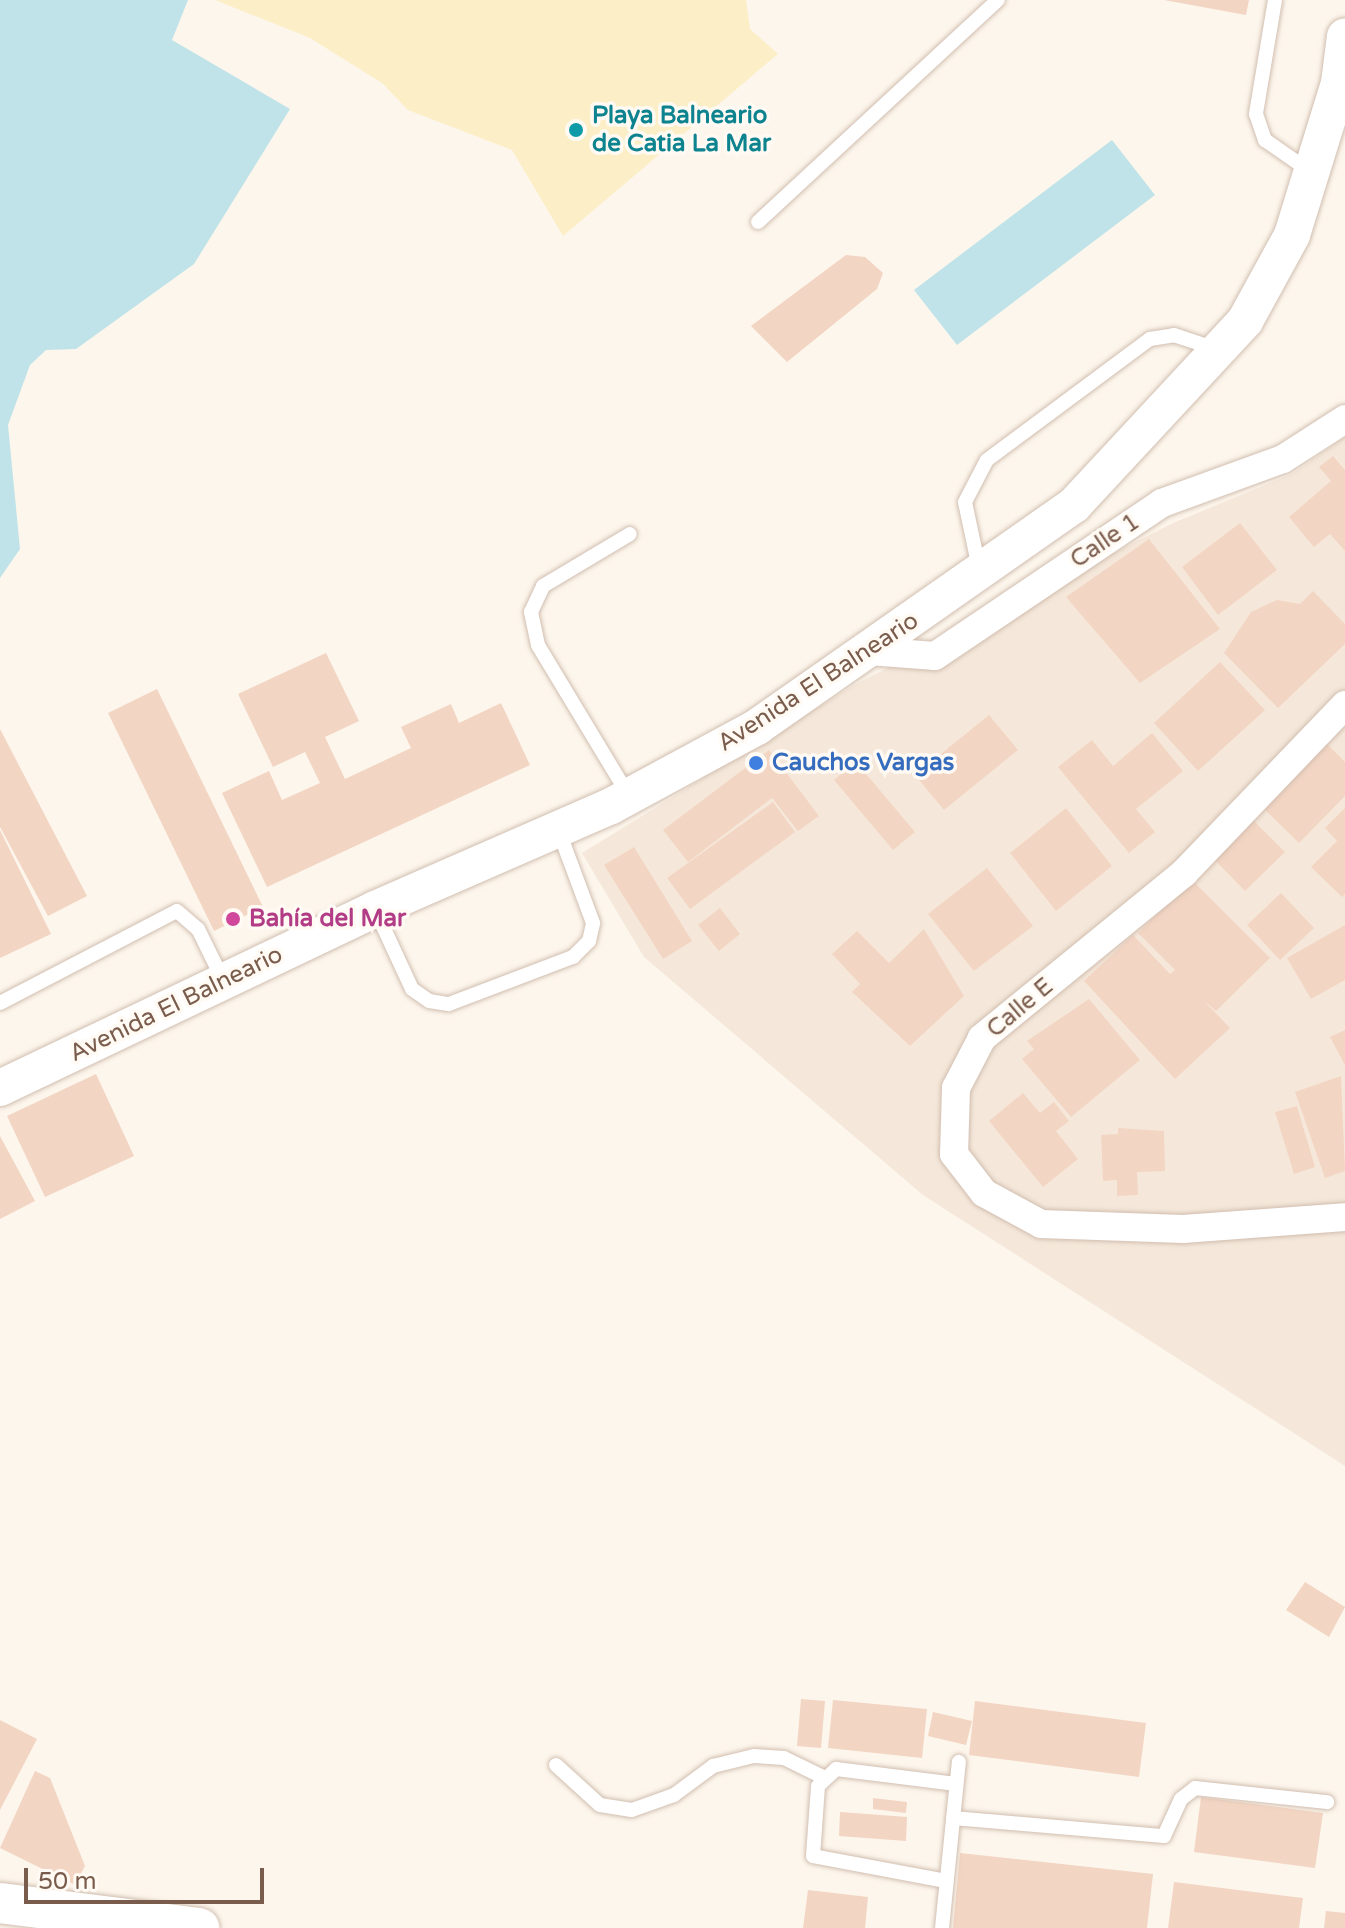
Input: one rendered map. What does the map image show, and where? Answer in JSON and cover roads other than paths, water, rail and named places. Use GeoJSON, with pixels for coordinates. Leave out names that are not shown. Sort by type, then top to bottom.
{"type":"FeatureCollection","features":[{"type":"Feature","properties":{"kind":"main road"},"geometry":{"type":"LineString","coordinates":[[0,1903],[199,1928]]}},
{"type":"Feature","properties":{"kind":"street","name":"Avenida El Balneario"},"geometry":{"type":"LineString","coordinates":[[0,1088],[375,909],[629,796],[757,727],[1074,505],[1220,351],[1292,235],[1345,36]]}},
{"type":"Feature","properties":{"kind":"street","name":"Calle 1"},"geometry":{"type":"LineString","coordinates":[[869,651],[935,656],[1162,503],[1283,459],[1345,419]]}},
{"type":"Feature","properties":{"kind":"street","name":"Calle E"},"geometry":{"type":"LineString","coordinates":[[1345,705],[1184,873],[982,1038],[956,1088],[954,1154],[984,1193],[1041,1224],[1183,1229],[1345,1217]]}},
{"type":"Feature","properties":{"kind":"lane"},"geometry":{"type":"LineString","coordinates":[[758,222],[998,0]]}},
{"type":"Feature","properties":{"kind":"lane"},"geometry":{"type":"LineString","coordinates":[[1275,0],[1256,114],[1265,140],[1311,172]]}},
{"type":"Feature","properties":{"kind":"lane"},"geometry":{"type":"LineString","coordinates":[[980,573],[965,502],[987,460],[1150,339],[1174,335],[1220,351]]}},
{"type":"Feature","properties":{"kind":"lane"},"geometry":{"type":"LineString","coordinates":[[629,796],[538,645],[531,612],[543,586],[630,534]]}},
{"type":"Feature","properties":{"kind":"lane"},"geometry":{"type":"LineString","coordinates":[[375,909],[412,989],[429,1001],[449,1004],[573,957],[589,941],[593,923],[558,828]]}},
{"type":"Feature","properties":{"kind":"lane"},"geometry":{"type":"LineString","coordinates":[[0,1003],[177,911],[198,929],[223,981]]}},
{"type":"Feature","properties":{"kind":"lane"},"geometry":{"type":"LineString","coordinates":[[556,1765],[600,1805],[632,1810],[674,1795],[713,1766],[754,1756],[784,1758],[823,1777]]}},
{"type":"Feature","properties":{"kind":"lane"},"geometry":{"type":"LineString","coordinates":[[942,1928],[959,1762]]}},
{"type":"Feature","properties":{"kind":"lane"},"geometry":{"type":"LineString","coordinates":[[823,1777],[836,1769],[956,1784]]}},
{"type":"Feature","properties":{"kind":"lane"},"geometry":{"type":"LineString","coordinates":[[823,1777],[813,1856],[946,1881]]}},
{"type":"Feature","properties":{"kind":"lane"},"geometry":{"type":"LineString","coordinates":[[953,1818],[1164,1836],[1181,1799],[1195,1788],[1327,1802]]}},
{"type":"Feature","properties":{"kind":"water"},"geometry":{"type":"Polygon","coordinates":[[[0,0],[188,0],[172,40],[290,109],[194,264],[76,349],[46,350],[30,365],[8,425],[20,549],[0,578],[0,0]]]}},
{"type":"Feature","properties":{"kind":"water"},"geometry":{"type":"Polygon","coordinates":[[[1112,140],[1155,195],[957,345],[914,290],[1112,140]]]}},
{"type":"Feature","properties":{"kind":"place","name":"Playa Balneario de Catia La Mar"},"geometry":{"type":"Point","coordinates":[576,130]}},
{"type":"Feature","properties":{"kind":"place","name":"Cauchos Vargas"},"geometry":{"type":"Point","coordinates":[756,763]}},
{"type":"Feature","properties":{"kind":"place","name":"Bahía del Mar"},"geometry":{"type":"Point","coordinates":[233,919]}}]}
